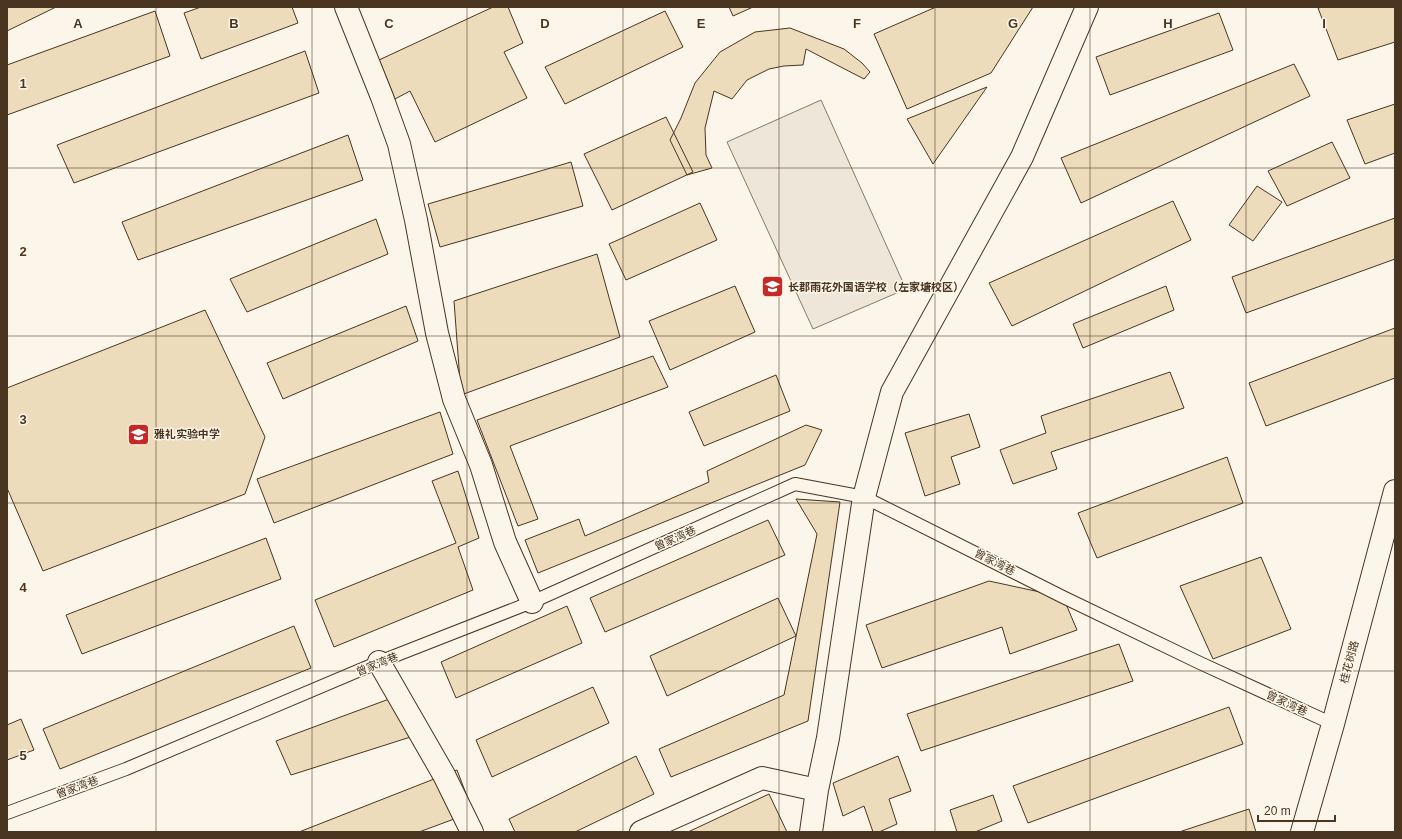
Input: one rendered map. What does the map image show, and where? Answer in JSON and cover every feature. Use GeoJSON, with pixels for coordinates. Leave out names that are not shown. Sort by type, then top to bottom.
{"type":"FeatureCollection","features":[{"type":"Feature","properties":{"kind":"street"},"geometry":{"type":"LineString","coordinates":[[346,7],[399,144],[416,220],[437,333],[454,399],[481,465],[505,542],[532,602]]}},
{"type":"Feature","properties":{"kind":"street"},"geometry":{"type":"LineString","coordinates":[[811,832],[817,790],[828,738],[864,497],[892,392],[1022,157],[1086,7]]}},
{"type":"Feature","properties":{"kind":"street","name":"桂花树路"},"geometry":{"type":"LineString","coordinates":[[1302,832],[1333,724],[1395,491]]}},
{"type":"Feature","properties":{"kind":"street"},"geometry":{"type":"LineString","coordinates":[[379,662],[444,775],[472,832]]}},
{"type":"Feature","properties":{"kind":"street"},"geometry":{"type":"LineString","coordinates":[[641,832],[762,778],[817,790]]}},
{"type":"Feature","properties":{"kind":"lane","name":"曾家湾巷"},"geometry":{"type":"LineString","coordinates":[[7,813],[126,769],[379,662],[532,602],[795,484],[864,497],[1078,604],[1200,663],[1333,724]]}},
{"type":"Feature","properties":{"kind":"shaded area"},"geometry":{"type":"Polygon","coordinates":[[[821,100],[906,289],[813,329],[727,142],[821,100]]]}},
{"type":"Feature","properties":{"kind":"building"},"geometry":{"type":"Polygon","coordinates":[[[7,7],[56,7],[7,31],[7,7]]]}},
{"type":"Feature","properties":{"kind":"building"},"geometry":{"type":"Polygon","coordinates":[[[201,7],[292,7],[298,23],[201,59],[184,13],[201,7]]]}},
{"type":"Feature","properties":{"kind":"building"},"geometry":{"type":"Polygon","coordinates":[[[493,7],[508,7],[523,43],[504,52],[527,98],[435,142],[410,91],[395,99],[379,60],[493,7]]]}},
{"type":"Feature","properties":{"kind":"building"},"geometry":{"type":"Polygon","coordinates":[[[729,7],[753,7],[733,16],[729,7]]]}},
{"type":"Feature","properties":{"kind":"building"},"geometry":{"type":"Polygon","coordinates":[[[936,7],[1033,7],[991,73],[907,109],[874,34],[936,7]]]}},
{"type":"Feature","properties":{"kind":"building"},"geometry":{"type":"Polygon","coordinates":[[[1395,7],[1395,42],[1338,60],[1318,8],[1395,7]]]}},
{"type":"Feature","properties":{"kind":"building"},"geometry":{"type":"Polygon","coordinates":[[[155,11],[170,56],[7,115],[7,65],[155,11]]]}},
{"type":"Feature","properties":{"kind":"building"},"geometry":{"type":"Polygon","coordinates":[[[665,11],[683,47],[565,104],[545,67],[665,11]]]}},
{"type":"Feature","properties":{"kind":"building"},"geometry":{"type":"Polygon","coordinates":[[[1219,13],[1233,50],[1110,95],[1096,57],[1219,13]]]}},
{"type":"Feature","properties":{"kind":"building"},"geometry":{"type":"Polygon","coordinates":[[[790,28],[844,49],[862,63],[870,72],[864,79],[806,49],[803,65],[784,66],[769,69],[747,80],[732,99],[714,91],[705,128],[706,155],[712,168],[687,175],[670,140],[681,118],[695,83],[720,52],[755,32],[790,28]]]}},
{"type":"Feature","properties":{"kind":"building"},"geometry":{"type":"Polygon","coordinates":[[[305,51],[319,93],[74,183],[57,145],[305,51]]]}},
{"type":"Feature","properties":{"kind":"building"},"geometry":{"type":"Polygon","coordinates":[[[1294,64],[1310,96],[1081,203],[1061,158],[1294,64]]]}},
{"type":"Feature","properties":{"kind":"building"},"geometry":{"type":"Polygon","coordinates":[[[987,87],[933,164],[907,119],[987,87]]]}},
{"type":"Feature","properties":{"kind":"building"},"geometry":{"type":"Polygon","coordinates":[[[1395,104],[1395,153],[1365,164],[1347,120],[1395,104]]]}},
{"type":"Feature","properties":{"kind":"building"},"geometry":{"type":"Polygon","coordinates":[[[666,117],[693,172],[612,210],[584,154],[666,117]]]}},
{"type":"Feature","properties":{"kind":"building"},"geometry":{"type":"Polygon","coordinates":[[[348,135],[363,180],[138,260],[122,222],[348,135]]]}},
{"type":"Feature","properties":{"kind":"building"},"geometry":{"type":"Polygon","coordinates":[[[1332,142],[1350,178],[1287,206],[1268,171],[1332,142]]]}},
{"type":"Feature","properties":{"kind":"building"},"geometry":{"type":"Polygon","coordinates":[[[571,162],[583,206],[440,247],[428,204],[571,162]]]}},
{"type":"Feature","properties":{"kind":"building"},"geometry":{"type":"Polygon","coordinates":[[[1257,186],[1282,202],[1253,241],[1229,225],[1257,186]]]}},
{"type":"Feature","properties":{"kind":"building"},"geometry":{"type":"Polygon","coordinates":[[[1173,201],[1191,240],[1012,326],[989,283],[1173,201]]]}},
{"type":"Feature","properties":{"kind":"building"},"geometry":{"type":"Polygon","coordinates":[[[700,203],[717,240],[626,280],[609,244],[700,203]]]}},
{"type":"Feature","properties":{"kind":"building"},"geometry":{"type":"Polygon","coordinates":[[[1395,218],[1395,259],[1246,313],[1232,277],[1395,218]]]}},
{"type":"Feature","properties":{"kind":"building"},"geometry":{"type":"Polygon","coordinates":[[[376,219],[388,254],[247,312],[230,279],[376,219]]]}},
{"type":"Feature","properties":{"kind":"building"},"geometry":{"type":"Polygon","coordinates":[[[597,254],[620,337],[461,395],[454,301],[597,254]]]}},
{"type":"Feature","properties":{"kind":"building"},"geometry":{"type":"Polygon","coordinates":[[[735,286],[755,332],[670,370],[649,321],[735,286]]]}},
{"type":"Feature","properties":{"kind":"building"},"geometry":{"type":"Polygon","coordinates":[[[1166,286],[1174,310],[1083,348],[1073,324],[1166,286]]]}},
{"type":"Feature","properties":{"kind":"building"},"geometry":{"type":"Polygon","coordinates":[[[406,306],[418,341],[283,399],[267,363],[406,306]]]}},
{"type":"Feature","properties":{"kind":"building"},"geometry":{"type":"Polygon","coordinates":[[[205,310],[265,437],[245,494],[43,571],[7,488],[7,388],[205,310]]]}},
{"type":"Feature","properties":{"kind":"building"},"geometry":{"type":"Polygon","coordinates":[[[1395,328],[1395,378],[1266,426],[1249,383],[1395,328]]]}},
{"type":"Feature","properties":{"kind":"building"},"geometry":{"type":"Polygon","coordinates":[[[653,356],[668,387],[510,446],[538,519],[518,526],[477,420],[653,356]]]}},
{"type":"Feature","properties":{"kind":"building"},"geometry":{"type":"Polygon","coordinates":[[[1170,372],[1184,408],[1051,452],[1057,469],[1013,484],[1000,450],[1046,433],[1041,416],[1170,372]]]}},
{"type":"Feature","properties":{"kind":"building"},"geometry":{"type":"Polygon","coordinates":[[[776,375],[790,411],[704,446],[689,412],[776,375]]]}},
{"type":"Feature","properties":{"kind":"building"},"geometry":{"type":"Polygon","coordinates":[[[440,412],[453,454],[274,523],[257,479],[440,412]]]}},
{"type":"Feature","properties":{"kind":"building"},"geometry":{"type":"Polygon","coordinates":[[[969,414],[980,447],[951,457],[960,484],[925,496],[905,433],[969,414]]]}},
{"type":"Feature","properties":{"kind":"building"},"geometry":{"type":"Polygon","coordinates":[[[806,425],[822,430],[805,465],[538,573],[525,540],[579,519],[585,536],[709,482],[707,471],[806,425]]]}},
{"type":"Feature","properties":{"kind":"building"},"geometry":{"type":"Polygon","coordinates":[[[1227,457],[1243,503],[1097,558],[1078,513],[1227,457]]]}},
{"type":"Feature","properties":{"kind":"building"},"geometry":{"type":"Polygon","coordinates":[[[458,471],[479,538],[458,547],[473,590],[334,647],[315,600],[456,543],[432,481],[458,471]]]}},
{"type":"Feature","properties":{"kind":"building"},"geometry":{"type":"Polygon","coordinates":[[[796,499],[840,502],[808,721],[671,777],[659,749],[784,695],[817,534],[796,499]]]}},
{"type":"Feature","properties":{"kind":"building"},"geometry":{"type":"Polygon","coordinates":[[[768,520],[785,555],[605,632],[590,598],[768,520]]]}},
{"type":"Feature","properties":{"kind":"building"},"geometry":{"type":"Polygon","coordinates":[[[266,538],[281,579],[82,654],[66,615],[266,538]]]}},
{"type":"Feature","properties":{"kind":"building"},"geometry":{"type":"Polygon","coordinates":[[[1261,557],[1291,629],[1213,659],[1180,586],[1261,557]]]}},
{"type":"Feature","properties":{"kind":"building"},"geometry":{"type":"Polygon","coordinates":[[[989,581],[1063,597],[1077,630],[1010,654],[1002,627],[882,668],[866,625],[989,581]]]}},
{"type":"Feature","properties":{"kind":"building"},"geometry":{"type":"Polygon","coordinates":[[[778,598],[796,636],[667,696],[650,656],[778,598]]]}},
{"type":"Feature","properties":{"kind":"building"},"geometry":{"type":"Polygon","coordinates":[[[567,606],[582,643],[456,698],[441,662],[567,606]]]}},
{"type":"Feature","properties":{"kind":"building"},"geometry":{"type":"Polygon","coordinates":[[[294,626],[311,668],[60,769],[43,729],[294,626]]]}},
{"type":"Feature","properties":{"kind":"building"},"geometry":{"type":"Polygon","coordinates":[[[1119,644],[1133,681],[921,751],[907,714],[1119,644]]]}},
{"type":"Feature","properties":{"kind":"building"},"geometry":{"type":"Polygon","coordinates":[[[593,687],[609,723],[492,777],[476,740],[593,687]]]}},
{"type":"Feature","properties":{"kind":"building"},"geometry":{"type":"Polygon","coordinates":[[[408,692],[420,734],[291,775],[276,741],[408,692]]]}},
{"type":"Feature","properties":{"kind":"building"},"geometry":{"type":"Polygon","coordinates":[[[1229,707],[1243,744],[1028,823],[1013,786],[1229,707]]]}},
{"type":"Feature","properties":{"kind":"building"},"geometry":{"type":"Polygon","coordinates":[[[21,719],[34,750],[7,760],[7,725],[21,719]]]}},
{"type":"Feature","properties":{"kind":"building"},"geometry":{"type":"Polygon","coordinates":[[[636,756],[654,794],[575,832],[515,832],[509,819],[636,756]]]}},
{"type":"Feature","properties":{"kind":"building"},"geometry":{"type":"Polygon","coordinates":[[[898,756],[911,791],[889,799],[897,824],[879,832],[873,832],[864,806],[843,816],[833,783],[898,756]]]}},
{"type":"Feature","properties":{"kind":"building"},"geometry":{"type":"Polygon","coordinates":[[[457,770],[473,812],[419,832],[299,832],[457,770]]]}},
{"type":"Feature","properties":{"kind":"building"},"geometry":{"type":"Polygon","coordinates":[[[769,794],[787,832],[688,832],[769,794]]]}},
{"type":"Feature","properties":{"kind":"building"},"geometry":{"type":"Polygon","coordinates":[[[993,795],[1002,821],[975,832],[957,832],[950,810],[993,795]]]}},
{"type":"Feature","properties":{"kind":"building"},"geometry":{"type":"Polygon","coordinates":[[[1249,809],[1256,832],[1179,832],[1249,809]]]}},
{"type":"Feature","properties":{"kind":"place","name":"长郡雨花外国语学校（左家塘校区）"},"geometry":{"type":"Point","coordinates":[773,287]}},
{"type":"Feature","properties":{"kind":"place","name":"雅礼实验中学"},"geometry":{"type":"Point","coordinates":[138,434]}}]}
